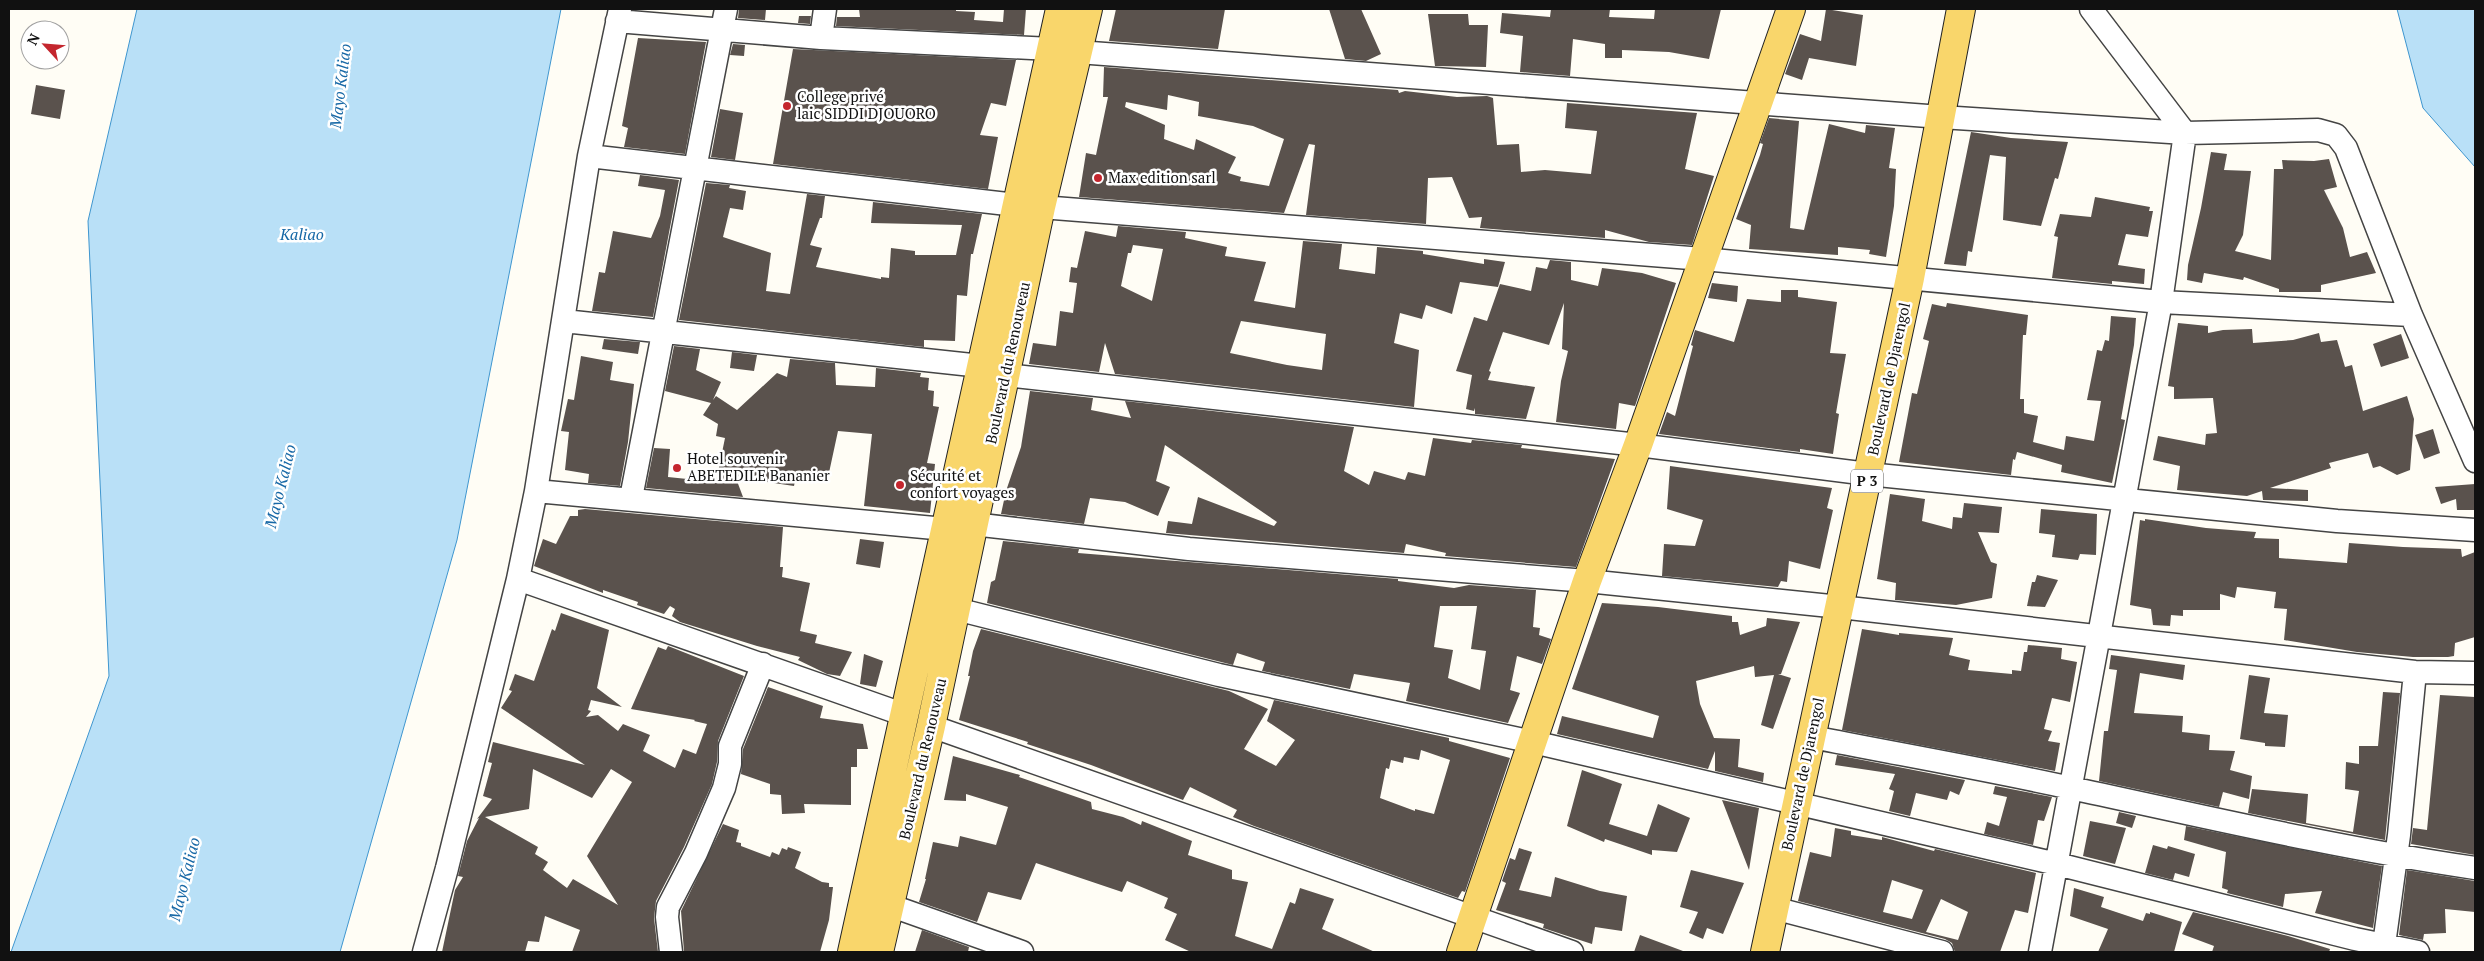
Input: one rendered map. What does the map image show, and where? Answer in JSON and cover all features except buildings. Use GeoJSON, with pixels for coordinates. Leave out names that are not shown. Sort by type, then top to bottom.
{"type":"FeatureCollection","features":[{"type":"Feature","properties":{"kind":"main road","name":"Boulevard du Renouveau"},"geometry":{"type":"LineString","coordinates":[[1060,9],[1065,51]]}},
{"type":"Feature","properties":{"kind":"main road","name":"Boulevard du Renouveau"},"geometry":{"type":"LineString","coordinates":[[852,952],[981,366],[1029,206],[1065,51],[1088,9]]}},
{"type":"Feature","properties":{"kind":"main road"},"geometry":{"type":"LineString","coordinates":[[1461,952],[1587,581],[1638,445],[1791,9]]}},
{"type":"Feature","properties":{"kind":"main road","name":"Boulevard de Djarengol"},"geometry":{"type":"LineString","coordinates":[[1765,952],[1910,278],[1961,9]]}},
{"type":"Feature","properties":{"kind":"main road","name":"Boulevard du Renouveau"},"geometry":{"type":"LineString","coordinates":[[879,952],[931,726],[1006,375],[1029,206]]}},
{"type":"Feature","properties":{"kind":"street"},"geometry":{"type":"LineString","coordinates":[[822,38],[825,9]]}},
{"type":"Feature","properties":{"kind":"street"},"geometry":{"type":"LineString","coordinates":[[2040,952],[2161,302],[2185,133],[2091,9]]}},
{"type":"Feature","properties":{"kind":"street"},"geometry":{"type":"LineString","coordinates":[[424,952],[447,868],[518,579],[536,491],[589,156],[618,15],[724,19],[822,38],[1065,51],[1941,117],[2185,133],[2318,130],[2336,135],[2346,148],[2411,316],[2475,460]]}},
{"type":"Feature","properties":{"kind":"street"},"geometry":{"type":"LineString","coordinates":[[631,498],[693,168],[724,19]]}},
{"type":"Feature","properties":{"kind":"street"},"geometry":{"type":"LineString","coordinates":[[589,156],[1029,206],[1703,259],[2161,302],[2411,316]]}},
{"type":"Feature","properties":{"kind":"street"},"geometry":{"type":"LineString","coordinates":[[564,321],[662,330],[981,366]]}},
{"type":"Feature","properties":{"kind":"street"},"geometry":{"type":"LineString","coordinates":[[1006,375],[1638,445],[1868,474],[2124,498],[2337,521],[2475,530]]}},
{"type":"Feature","properties":{"kind":"street"},"geometry":{"type":"LineString","coordinates":[[536,491],[631,498],[945,529]]}},
{"type":"Feature","properties":{"kind":"street"},"geometry":{"type":"LineString","coordinates":[[973,524],[1189,549],[1587,581],[1840,607],[2099,638],[2415,672],[2475,673]]}},
{"type":"Feature","properties":{"kind":"street"},"geometry":{"type":"LineString","coordinates":[[518,579],[905,715]]}},
{"type":"Feature","properties":{"kind":"street"},"geometry":{"type":"LineString","coordinates":[[956,609],[1220,675],[1533,742],[2057,864],[2383,949],[2418,952]]}},
{"type":"Feature","properties":{"kind":"street"},"geometry":{"type":"LineString","coordinates":[[671,952],[667,917],[668,906],[696,853],[724,788],[730,764],[730,746],[763,664]]}},
{"type":"Feature","properties":{"kind":"street"},"geometry":{"type":"LineString","coordinates":[[2383,949],[2396,856],[2415,672]]}},
{"type":"Feature","properties":{"kind":"street"},"geometry":{"type":"LineString","coordinates":[[931,726],[1572,952]]}},
{"type":"Feature","properties":{"kind":"street"},"geometry":{"type":"LineString","coordinates":[[1812,737],[2071,788],[2182,814],[2396,856],[2475,868]]}},
{"type":"Feature","properties":{"kind":"street"},"geometry":{"type":"LineString","coordinates":[[889,905],[1022,952]]}},
{"type":"Feature","properties":{"kind":"street"},"geometry":{"type":"LineString","coordinates":[[1774,908],[1942,952]]}},
{"type":"Feature","properties":{"kind":"water","name":"Kaliao"},"geometry":{"type":"Polygon","coordinates":[[[137,9],[561,9],[457,540],[340,952],[11,952],[109,676],[88,221],[137,9]]]}},
{"type":"Feature","properties":{"kind":"water"},"geometry":{"type":"Polygon","coordinates":[[[2397,9],[2475,9],[2475,167],[2423,108],[2397,9]]]}},
{"type":"Feature","properties":{"kind":"place","name":"College privé laic SIDDI DJOUORO"},"geometry":{"type":"Point","coordinates":[787,106]}},
{"type":"Feature","properties":{"kind":"place","name":"Max edition sarl"},"geometry":{"type":"Point","coordinates":[1098,178]}},
{"type":"Feature","properties":{"kind":"place","name":"Hotel souvenir ABETEDILE Bananier"},"geometry":{"type":"Point","coordinates":[677,468]}},
{"type":"Feature","properties":{"kind":"place","name":"Sécurité et confort voyages"},"geometry":{"type":"Point","coordinates":[900,485]}},
{"type":"Feature","properties":{"kind":"water label","name":"Mayo Kaliao"},"geometry":{"type":"Point","coordinates":[340,86]}},
{"type":"Feature","properties":{"kind":"water label","name":"Mayo Kaliao"},"geometry":{"type":"Point","coordinates":[280,486]}},
{"type":"Feature","properties":{"kind":"water label","name":"Mayo Kaliao"},"geometry":{"type":"Point","coordinates":[184,879]}}]}
